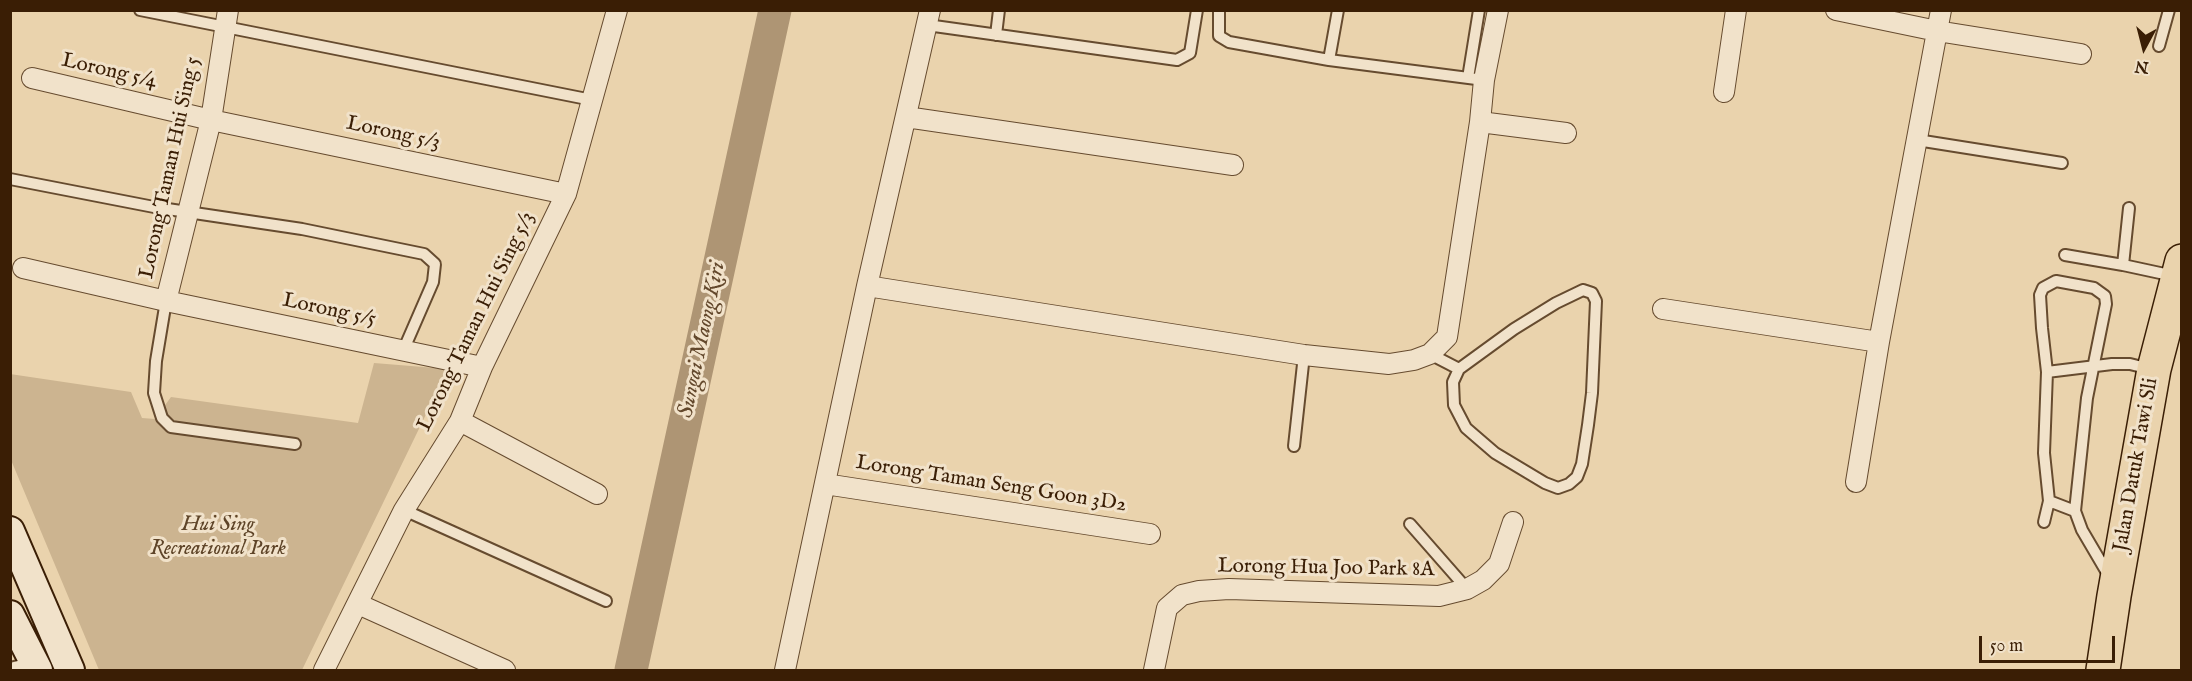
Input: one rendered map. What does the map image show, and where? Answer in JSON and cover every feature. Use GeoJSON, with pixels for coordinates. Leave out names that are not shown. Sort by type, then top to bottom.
{"type":"FeatureCollection","features":[{"type":"Feature","properties":{"kind":"highway","name":"Jalan Datuk Tawi Sli"},"geometry":{"type":"LineString","coordinates":[[2103,670],[2154,369],[2174,316],[2180,269]]}},
{"type":"Feature","properties":{"kind":"main road"},"geometry":{"type":"LineString","coordinates":[[10,531],[70,670]]}},
{"type":"Feature","properties":{"kind":"main road"},"geometry":{"type":"LineString","coordinates":[[10,615],[27,667]]}},
{"type":"Feature","properties":{"kind":"street","name":"Lorong Taman Hui Sing 5/3"},"geometry":{"type":"LineString","coordinates":[[324,670],[404,510],[460,421],[482,367],[566,194],[617,10]]}},
{"type":"Feature","properties":{"kind":"street"},"geometry":{"type":"LineString","coordinates":[[867,286],[1304,355],[1389,364],[1414,360],[1430,354],[1447,337],[1480,122],[1476,79],[1498,10]]}},
{"type":"Feature","properties":{"kind":"street"},"geometry":{"type":"LineString","coordinates":[[1724,92],[1736,10]]}},
{"type":"Feature","properties":{"kind":"street"},"geometry":{"type":"LineString","coordinates":[[1836,10],[1937,32],[2081,54]]}},
{"type":"Feature","properties":{"kind":"street"},"geometry":{"type":"LineString","coordinates":[[1856,482],[1879,342],[1941,10]]}},
{"type":"Feature","properties":{"kind":"street"},"geometry":{"type":"LineString","coordinates":[[784,670],[928,18]]}},
{"type":"Feature","properties":{"kind":"street","name":"Lorong Taman Hui Sing 5"},"geometry":{"type":"LineString","coordinates":[[166,301],[211,120],[226,20]]}},
{"type":"Feature","properties":{"kind":"street","name":"Lorong 5/4"},"geometry":{"type":"LineString","coordinates":[[32,78],[211,120]]}},
{"type":"Feature","properties":{"kind":"street"},"geometry":{"type":"LineString","coordinates":[[906,117],[1233,165]]}},
{"type":"Feature","properties":{"kind":"street","name":"Lorong 5/3"},"geometry":{"type":"LineString","coordinates":[[211,120],[566,194]]}},
{"type":"Feature","properties":{"kind":"street"},"geometry":{"type":"LineString","coordinates":[[1480,122],[1566,133]]}},
{"type":"Feature","properties":{"kind":"street","name":"Lorong 5/5"},"geometry":{"type":"LineString","coordinates":[[23,268],[166,301],[482,367]]}},
{"type":"Feature","properties":{"kind":"street"},"geometry":{"type":"LineString","coordinates":[[1663,309],[1879,342]]}},
{"type":"Feature","properties":{"kind":"street"},"geometry":{"type":"LineString","coordinates":[[460,421],[597,494]]}},
{"type":"Feature","properties":{"kind":"street","name":"Lorong Taman Seng Goon 3D2"},"geometry":{"type":"LineString","coordinates":[[825,484],[1150,534]]}},
{"type":"Feature","properties":{"kind":"street","name":"Lorong Hua Joo Park 8A"},"geometry":{"type":"LineString","coordinates":[[1154,670],[1167,608],[1182,595],[1228,589],[1439,596],[1467,589],[1483,579],[1499,564],[1513,522]]}},
{"type":"Feature","properties":{"kind":"street"},"geometry":{"type":"LineString","coordinates":[[358,604],[505,670]]}},
{"type":"Feature","properties":{"kind":"lane"},"geometry":{"type":"LineString","coordinates":[[140,10],[226,20],[592,99]]}},
{"type":"Feature","properties":{"kind":"lane"},"geometry":{"type":"LineString","coordinates":[[996,35],[999,10]]}},
{"type":"Feature","properties":{"kind":"lane"},"geometry":{"type":"LineString","coordinates":[[928,18],[996,35],[1177,60],[1190,53],[1197,10]]}},
{"type":"Feature","properties":{"kind":"lane"},"geometry":{"type":"LineString","coordinates":[[1219,10],[1219,36],[1229,42],[1329,60],[1476,79],[1479,10]]}},
{"type":"Feature","properties":{"kind":"lane"},"geometry":{"type":"LineString","coordinates":[[1329,60],[1338,10]]}},
{"type":"Feature","properties":{"kind":"lane"},"geometry":{"type":"LineString","coordinates":[[2159,46],[2169,10]]}},
{"type":"Feature","properties":{"kind":"lane"},"geometry":{"type":"LineString","coordinates":[[1917,140],[2062,163]]}},
{"type":"Feature","properties":{"kind":"lane"},"geometry":{"type":"LineString","coordinates":[[10,179],[154,207],[302,229],[424,254],[435,264],[433,282],[403,351]]}},
{"type":"Feature","properties":{"kind":"lane"},"geometry":{"type":"LineString","coordinates":[[2123,265],[2129,208]]}},
{"type":"Feature","properties":{"kind":"lane"},"geometry":{"type":"LineString","coordinates":[[2065,255],[2145,271],[2180,269]]}},
{"type":"Feature","properties":{"kind":"lane"},"geometry":{"type":"LineString","coordinates":[[2044,522],[2049,501],[2044,453],[2047,372],[2040,296],[2047,285],[2056,281],[2094,288],[2105,296],[2106,304],[2087,398],[2075,511],[2082,530],[2116,587]]}},
{"type":"Feature","properties":{"kind":"lane"},"geometry":{"type":"LineString","coordinates":[[1582,290],[1592,293],[1596,301],[1592,393],[1582,464],[1577,477],[1569,484],[1558,488],[1545,483],[1495,453],[1466,428],[1454,405],[1452,390],[1459,369],[1514,329],[1556,303],[1582,290]]}},
{"type":"Feature","properties":{"kind":"lane"},"geometry":{"type":"LineString","coordinates":[[166,301],[156,361],[154,393],[162,418],[171,427],[295,444]]}},
{"type":"Feature","properties":{"kind":"lane"},"geometry":{"type":"LineString","coordinates":[[1430,354],[1459,369]]}},
{"type":"Feature","properties":{"kind":"lane"},"geometry":{"type":"LineString","coordinates":[[1294,446],[1304,355]]}},
{"type":"Feature","properties":{"kind":"lane"},"geometry":{"type":"LineString","coordinates":[[2047,372],[2095,365],[2130,364],[2154,369]]}},
{"type":"Feature","properties":{"kind":"lane"},"geometry":{"type":"LineString","coordinates":[[2049,501],[2075,511]]}},
{"type":"Feature","properties":{"kind":"lane"},"geometry":{"type":"LineString","coordinates":[[404,510],[606,602]]}},
{"type":"Feature","properties":{"kind":"lane"},"geometry":{"type":"LineString","coordinates":[[1410,524],[1467,589]]}},
{"type":"Feature","properties":{"kind":"green space","name":"Hui Sing Recreational Park"},"geometry":{"type":"Polygon","coordinates":[[[374,363],[448,369],[302,670],[99,670],[11,460],[10,374],[131,392],[142,418],[155,419],[171,397],[358,423],[374,363]]]}},
{"type":"Feature","properties":{"kind":"waterway","name":"Sungai Maong Kiri"},"geometry":{"type":"LineString","coordinates":[[631,670],[775,10]]}}]}
